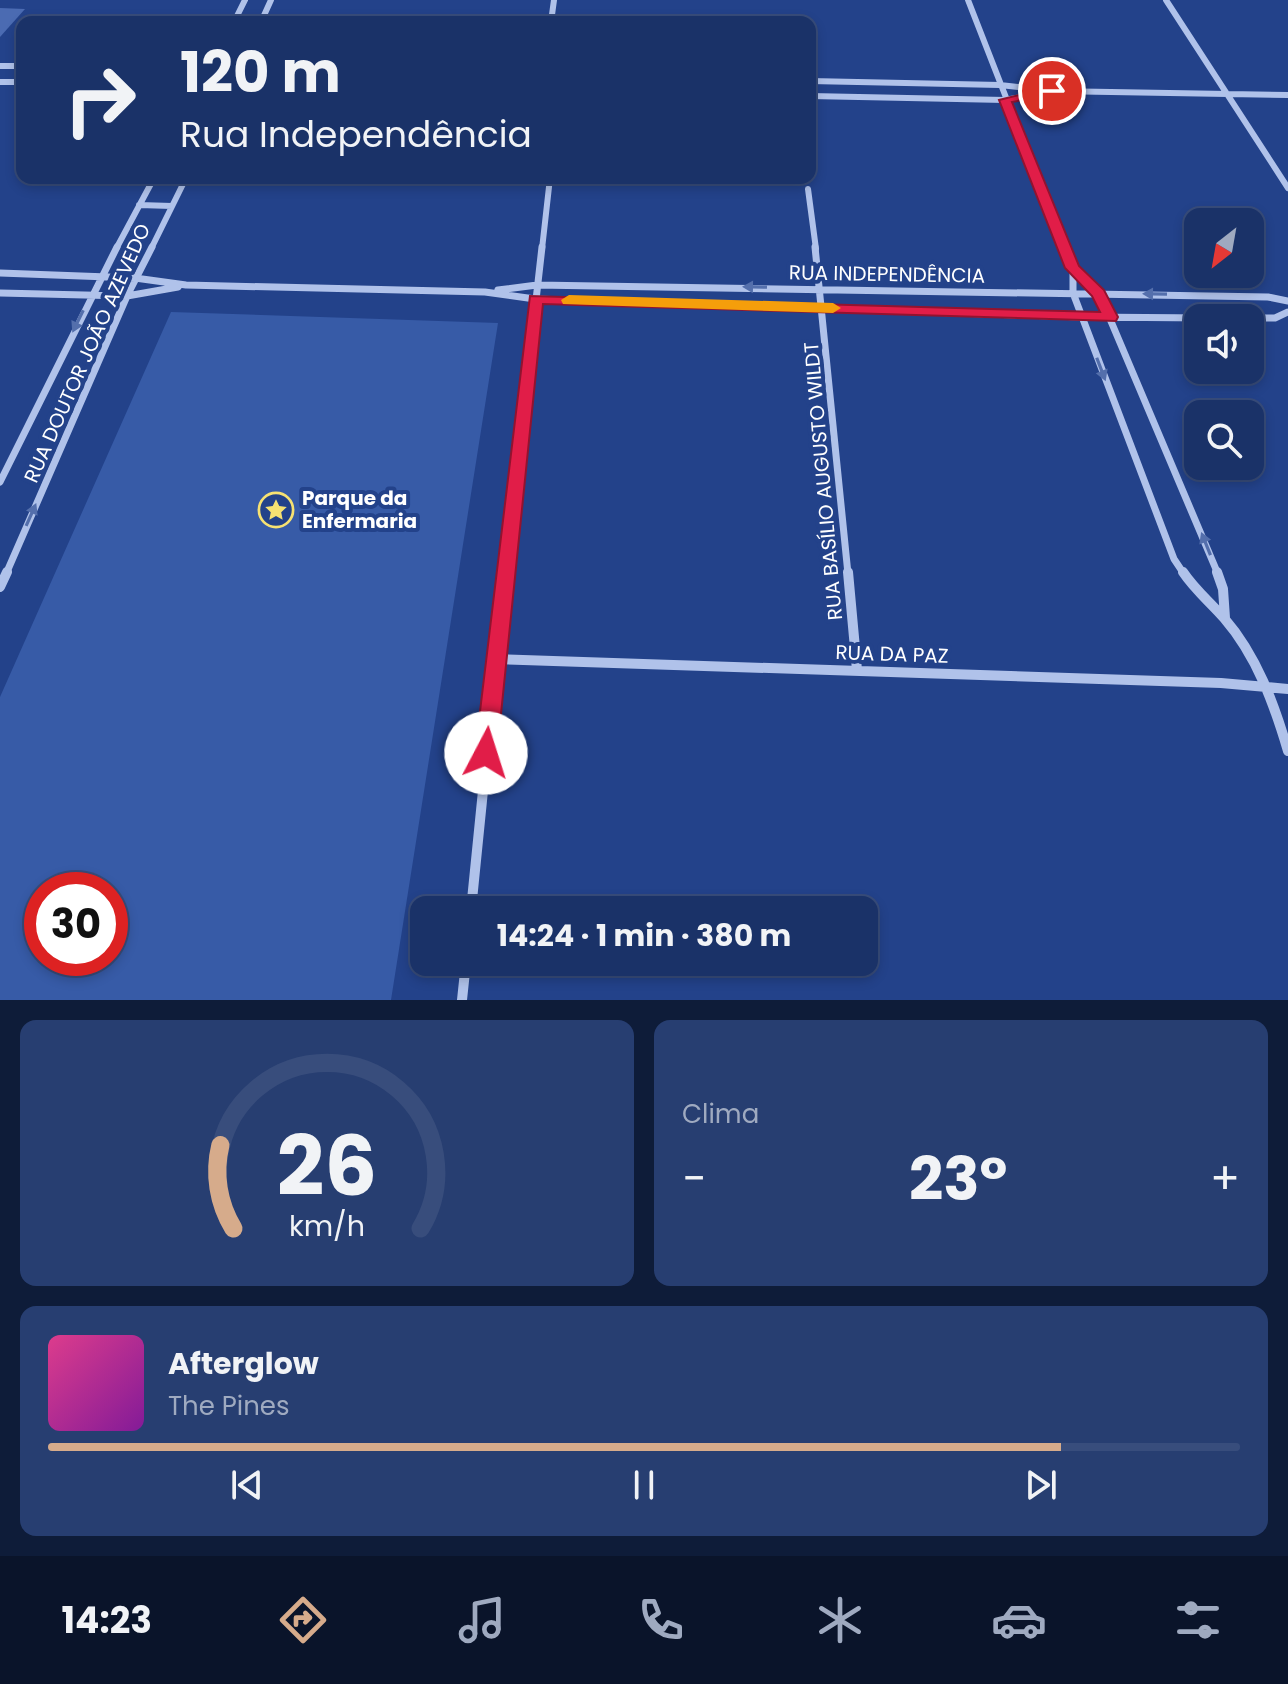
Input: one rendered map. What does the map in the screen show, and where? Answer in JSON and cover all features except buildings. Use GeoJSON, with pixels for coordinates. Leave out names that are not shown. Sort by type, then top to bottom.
{"type":"FeatureCollection","features":[{"type":"Feature","properties":{"kind":"street"},"geometry":{"type":"LineString","coordinates":[[968,0],[1073,268],[1073,293],[1174,559],[1196,592],[1225,619],[1269,688],[1288,751]]}},
{"type":"Feature","properties":{"kind":"street"},"geometry":{"type":"LineString","coordinates":[[1166,0],[1288,188]]}},
{"type":"Feature","properties":{"kind":"street"},"geometry":{"type":"LineString","coordinates":[[816,81],[1000,85],[1052,91],[1288,95]]}},
{"type":"Feature","properties":{"kind":"street"},"geometry":{"type":"LineString","coordinates":[[816,96],[1005,100],[1052,91]]}},
{"type":"Feature","properties":{"kind":"street","name":"RUA DOUTOR JOÃO AZEVEDO"},"geometry":{"type":"LineString","coordinates":[[0,482],[91,295],[151,184]]}},
{"type":"Feature","properties":{"kind":"street","name":"RUA DOUTOR JOÃO AZEVEDO"},"geometry":{"type":"LineString","coordinates":[[0,587],[135,278],[183,184]]}},
{"type":"Feature","properties":{"kind":"street"},"geometry":{"type":"LineString","coordinates":[[472,896],[495,659],[549,184]]}},
{"type":"Feature","properties":{"kind":"street","name":"RUA BASÍLIO AUGUSTO WILDT"},"geometry":{"type":"LineString","coordinates":[[808,189],[821,288],[857,670]]}},
{"type":"Feature","properties":{"kind":"street"},"geometry":{"type":"LineString","coordinates":[[139,205],[172,206]]}},
{"type":"Feature","properties":{"kind":"street"},"geometry":{"type":"LineString","coordinates":[[1073,268],[1099,293],[1110,317],[1209,550],[1223,589],[1225,619]]}},
{"type":"Feature","properties":{"kind":"street","name":"RUA INDEPENDÊNCIA"},"geometry":{"type":"LineString","coordinates":[[0,273],[135,278],[186,285],[485,292],[535,299],[1184,318]]}},
{"type":"Feature","properties":{"kind":"street","name":"RUA INDEPENDÊNCIA"},"geometry":{"type":"LineString","coordinates":[[0,293],[127,296],[186,285]]}},
{"type":"Feature","properties":{"kind":"street","name":"RUA INDEPENDÊNCIA"},"geometry":{"type":"LineString","coordinates":[[485,292],[537,285],[662,286],[1268,297],[1288,301]]}},
{"type":"Feature","properties":{"kind":"street"},"geometry":{"type":"LineString","coordinates":[[662,286],[662,303]]}},
{"type":"Feature","properties":{"kind":"street"},"geometry":{"type":"LineString","coordinates":[[1264,318],[1275,318],[1288,312]]}},
{"type":"Feature","properties":{"kind":"street","name":"RUA DA PAZ"},"geometry":{"type":"LineString","coordinates":[[495,659],[1221,683],[1288,689]]}},
{"type":"Feature","properties":{"kind":"street"},"geometry":{"type":"LineString","coordinates":[[462,1000],[465,976]]}},
{"type":"Feature","properties":{"kind":"shaded area","name":"Parque da Enfermaria"},"geometry":{"type":"Polygon","coordinates":[[[171,312],[498,323],[391,1000],[0,1000],[0,697],[171,312]]]}},
{"type":"Feature","properties":{"kind":"slow traffic"},"geometry":{"type":"LineString","coordinates":[[569,300],[833,308]]}},
{"type":"Feature","properties":{"kind":"place","name":"Parque da Enfermaria"},"geometry":{"type":"Point","coordinates":[276,510]}},
{"type":"Feature","properties":{"kind":"route"},"geometry":{"type":"LineString","coordinates":[[486,753],[535,299],[1110,317],[1099,293],[1073,268],[1005,100],[1052,91]]}}]}
